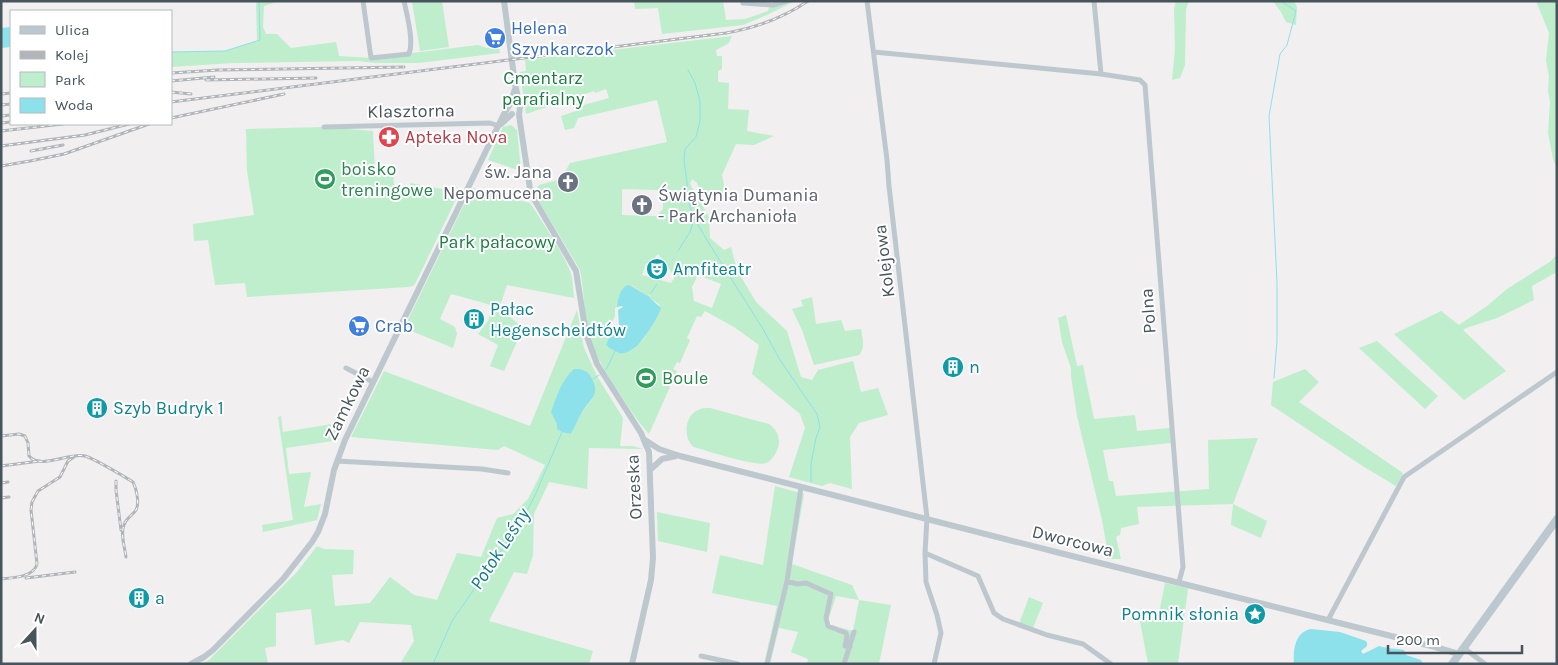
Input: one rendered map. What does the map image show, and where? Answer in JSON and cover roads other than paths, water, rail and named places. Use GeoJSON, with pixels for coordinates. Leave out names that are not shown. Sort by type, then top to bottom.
{"type":"FeatureCollection","features":[{"type":"Feature","properties":{"kind":"main road"},"geometry":{"type":"LineString","coordinates":[[1452,664],[1557,519]]}},
{"type":"Feature","properties":{"kind":"street"},"geometry":{"type":"LineString","coordinates":[[363,1],[371,58],[409,54],[410,30],[404,1]]}},
{"type":"Feature","properties":{"kind":"street"},"geometry":{"type":"LineString","coordinates":[[504,1],[516,88],[516,111]]}},
{"type":"Feature","properties":{"kind":"street"},"geometry":{"type":"LineString","coordinates":[[743,3],[773,5],[786,1]]}},
{"type":"Feature","properties":{"kind":"street","name":"Kolejowa"},"geometry":{"type":"LineString","coordinates":[[867,1],[927,518],[926,582],[941,633],[934,664]]}},
{"type":"Feature","properties":{"kind":"street"},"geometry":{"type":"LineString","coordinates":[[1094,1],[1100,74]]}},
{"type":"Feature","properties":{"kind":"street","name":"Polna"},"geometry":{"type":"LineString","coordinates":[[874,52],[1100,74],[1140,80],[1145,86],[1182,567],[1179,582]]}},
{"type":"Feature","properties":{"kind":"street","name":"Zamkowa"},"geometry":{"type":"LineString","coordinates":[[191,664],[213,650],[283,579],[312,542],[325,514],[337,461],[345,440],[509,106],[516,88]]}},
{"type":"Feature","properties":{"kind":"street"},"geometry":{"type":"LineString","coordinates":[[509,106],[514,103],[516,111]]}},
{"type":"Feature","properties":{"kind":"street","name":"Orzeska"},"geometry":{"type":"LineString","coordinates":[[509,106],[509,112],[516,111],[521,126],[530,189],[534,199],[576,271],[581,308],[591,349],[605,377],[645,440],[649,454],[653,558],[651,580],[632,664]]}},
{"type":"Feature","properties":{"kind":"street","name":"Zamkowa"},"geometry":{"type":"LineString","coordinates":[[499,126],[516,111]]}},
{"type":"Feature","properties":{"kind":"street","name":"Klasztorna"},"geometry":{"type":"LineString","coordinates":[[324,127],[490,123],[499,126]]}},
{"type":"Feature","properties":{"kind":"street"},"geometry":{"type":"LineString","coordinates":[[346,368],[373,382]]}},
{"type":"Feature","properties":{"kind":"street"},"geometry":{"type":"LineString","coordinates":[[1328,620],[1404,477],[1557,372]]}},
{"type":"Feature","properties":{"kind":"street","name":"Dworcowa"},"geometry":{"type":"LineString","coordinates":[[645,440],[660,449],[680,456],[1328,620],[1449,650],[1461,651]]}},
{"type":"Feature","properties":{"kind":"street"},"geometry":{"type":"LineString","coordinates":[[650,470],[661,459],[664,453],[660,449],[653,450],[649,454],[654,459],[661,459]]}},
{"type":"Feature","properties":{"kind":"street","name":"Dworcowa"},"geometry":{"type":"LineString","coordinates":[[661,459],[680,456]]}},
{"type":"Feature","properties":{"kind":"street"},"geometry":{"type":"LineString","coordinates":[[337,461],[482,469],[508,473]]}},
{"type":"Feature","properties":{"kind":"street"},"geometry":{"type":"LineString","coordinates":[[767,664],[786,581],[801,487]]}},
{"type":"Feature","properties":{"kind":"street"},"geometry":{"type":"LineString","coordinates":[[925,553],[978,576],[994,613],[1003,619],[1047,635],[1083,644],[1110,664]]}},
{"type":"Feature","properties":{"kind":"street"},"geometry":{"type":"LineString","coordinates":[[786,581],[797,584],[806,583],[831,594],[826,618],[828,626],[845,632],[847,636],[845,646],[850,648]]}},
{"type":"Feature","properties":{"kind":"street"},"geometry":{"type":"LineString","coordinates":[[844,664],[854,632]]}},
{"type":"Feature","properties":{"kind":"street"},"geometry":{"type":"LineString","coordinates":[[1461,651],[1485,664]]}},
{"type":"Feature","properties":{"kind":"street"},"geometry":{"type":"LineString","coordinates":[[700,656],[738,664]]}},
{"type":"Feature","properties":{"kind":"water"},"geometry":{"type":"Polygon","coordinates":[[[10,27],[10,47],[1,48],[1,28],[10,27]]]}},
{"type":"Feature","properties":{"kind":"water"},"geometry":{"type":"Polygon","coordinates":[[[627,285],[649,296],[661,308],[640,342],[632,350],[621,354],[606,345],[613,328],[619,325],[618,310],[623,307],[617,307],[618,301],[621,292],[627,285]]]}},
{"type":"Feature","properties":{"kind":"water"},"geometry":{"type":"Polygon","coordinates":[[[574,369],[584,370],[588,373],[594,383],[595,392],[571,434],[557,429],[557,424],[551,412],[563,383],[574,369]]]}},
{"type":"Feature","properties":{"kind":"water"},"geometry":{"type":"Polygon","coordinates":[[[1311,629],[1340,632],[1366,641],[1367,646],[1361,651],[1363,654],[1379,646],[1401,649],[1404,650],[1406,655],[1421,660],[1423,664],[1294,664],[1296,642],[1301,634],[1311,629]]]}},
{"type":"Feature","properties":{"kind":"waterway"},"geometry":{"type":"LineString","coordinates":[[172,52],[225,51],[260,40],[259,1]]}},
{"type":"Feature","properties":{"kind":"waterway"},"geometry":{"type":"LineString","coordinates":[[1274,378],[1277,341],[1277,283],[1269,116],[1280,54],[1287,45],[1296,11],[1281,1]]}},
{"type":"Feature","properties":{"kind":"waterway"},"geometry":{"type":"LineString","coordinates":[[688,70],[695,83],[700,101],[700,121],[696,137],[685,149],[687,197],[694,218],[710,245],[763,329],[780,360],[817,414],[820,427],[811,464],[811,482]]}},
{"type":"Feature","properties":{"kind":"waterway"},"geometry":{"type":"LineString","coordinates":[[678,251],[690,232],[694,219]]}},
{"type":"Feature","properties":{"kind":"waterway"},"geometry":{"type":"LineString","coordinates":[[651,293],[657,284]]}},
{"type":"Feature","properties":{"kind":"waterway"},"geometry":{"type":"LineString","coordinates":[[605,370],[615,351]]}},
{"type":"Feature","properties":{"kind":"waterway"},"geometry":{"type":"LineString","coordinates":[[593,379],[599,375]]}},
{"type":"Feature","properties":{"kind":"waterway","name":"Potok Leśny"},"geometry":{"type":"LineString","coordinates":[[433,664],[452,621],[522,521],[562,432]]}},
{"type":"Feature","properties":{"kind":"railway"},"geometry":{"type":"LineString","coordinates":[[172,102],[726,33],[768,22],[808,1]]}},
{"type":"Feature","properties":{"kind":"railway"},"geometry":{"type":"LineString","coordinates":[[172,73],[218,70],[404,67]]}},
{"type":"Feature","properties":{"kind":"railway"},"geometry":{"type":"LineString","coordinates":[[172,81],[214,77]]}},
{"type":"Feature","properties":{"kind":"railway"},"geometry":{"type":"LineString","coordinates":[[206,80],[316,78]]}},
{"type":"Feature","properties":{"kind":"railway"},"geometry":{"type":"LineString","coordinates":[[172,92],[191,94]]}},
{"type":"Feature","properties":{"kind":"railway"},"geometry":{"type":"LineString","coordinates":[[1,94],[10,93]]}},
{"type":"Feature","properties":{"kind":"railway"},"geometry":{"type":"LineString","coordinates":[[172,118],[284,94]]}},
{"type":"Feature","properties":{"kind":"railway"},"geometry":{"type":"LineString","coordinates":[[1,105],[10,104]]}},
{"type":"Feature","properties":{"kind":"railway"},"geometry":{"type":"LineString","coordinates":[[1,116],[10,115]]}},
{"type":"Feature","properties":{"kind":"railway"},"geometry":{"type":"LineString","coordinates":[[1,123],[10,122]]}},
{"type":"Feature","properties":{"kind":"railway"},"geometry":{"type":"LineString","coordinates":[[1,131],[54,125]]}},
{"type":"Feature","properties":{"kind":"railway"},"geometry":{"type":"LineString","coordinates":[[1,146],[85,135],[125,125]]}},
{"type":"Feature","properties":{"kind":"railway"},"geometry":{"type":"LineString","coordinates":[[1,166],[64,154],[146,125]]}},
{"type":"Feature","properties":{"kind":"railway"},"geometry":{"type":"LineString","coordinates":[[31,151],[63,145]]}},
{"type":"Feature","properties":{"kind":"railway"},"geometry":{"type":"LineString","coordinates":[[1,436],[19,434],[25,436],[28,443],[29,456],[34,460],[48,461],[79,455],[85,456],[133,482],[138,504],[136,510],[126,520],[123,529],[126,557]]}},
{"type":"Feature","properties":{"kind":"railway"},"geometry":{"type":"LineString","coordinates":[[1,579],[22,576],[32,572],[35,568],[37,564],[31,510],[32,502],[38,491],[60,477],[68,461],[74,457]]}},
{"type":"Feature","properties":{"kind":"railway"},"geometry":{"type":"LineString","coordinates":[[1,466],[40,461]]}},
{"type":"Feature","properties":{"kind":"railway"},"geometry":{"type":"LineString","coordinates":[[116,481],[121,530]]}},
{"type":"Feature","properties":{"kind":"railway"},"geometry":{"type":"LineString","coordinates":[[1,483],[8,482]]}},
{"type":"Feature","properties":{"kind":"railway"},"geometry":{"type":"LineString","coordinates":[[1,498],[9,497]]}},
{"type":"Feature","properties":{"kind":"railway"},"geometry":{"type":"LineString","coordinates":[[26,578],[75,572]]}},
{"type":"Feature","properties":{"kind":"place","name":"Helena Szynkarczok"},"geometry":{"type":"Point","coordinates":[495,38]}},
{"type":"Feature","properties":{"kind":"place","name":"Apteka Nova"},"geometry":{"type":"Point","coordinates":[389,137]}},
{"type":"Feature","properties":{"kind":"place","name":"boisko treningowe"},"geometry":{"type":"Point","coordinates":[325,179]}},
{"type":"Feature","properties":{"kind":"place","name":"św. Jana Nepomucena"},"geometry":{"type":"Point","coordinates":[568,182]}},
{"type":"Feature","properties":{"kind":"place","name":"Świątynia Dumania - Park Archanioła"},"geometry":{"type":"Point","coordinates":[642,205]}},
{"type":"Feature","properties":{"kind":"place","name":"Amfiteatr"},"geometry":{"type":"Point","coordinates":[657,269]}},
{"type":"Feature","properties":{"kind":"place","name":"Pałac Hegenscheidtów"},"geometry":{"type":"Point","coordinates":[474,319]}},
{"type":"Feature","properties":{"kind":"place","name":"Crab"},"geometry":{"type":"Point","coordinates":[359,326]}},
{"type":"Feature","properties":{"kind":"place","name":"n"},"geometry":{"type":"Point","coordinates":[953,367]}},
{"type":"Feature","properties":{"kind":"place","name":"Boule"},"geometry":{"type":"Point","coordinates":[646,378]}},
{"type":"Feature","properties":{"kind":"place","name":"Szyb Budryk 1"},"geometry":{"type":"Point","coordinates":[97,408]}},
{"type":"Feature","properties":{"kind":"place","name":"a"},"geometry":{"type":"Point","coordinates":[139,598]}},
{"type":"Feature","properties":{"kind":"place","name":"Pomnik słonia"},"geometry":{"type":"Point","coordinates":[1255,614]}},
{"type":"Feature","properties":{"kind":"park label","name":"Cmentarz parafialny"},"geometry":{"type":"Point","coordinates":[543,88]}},
{"type":"Feature","properties":{"kind":"park label","name":"Park pałacowy"},"geometry":{"type":"Point","coordinates":[497,242]}}]}
